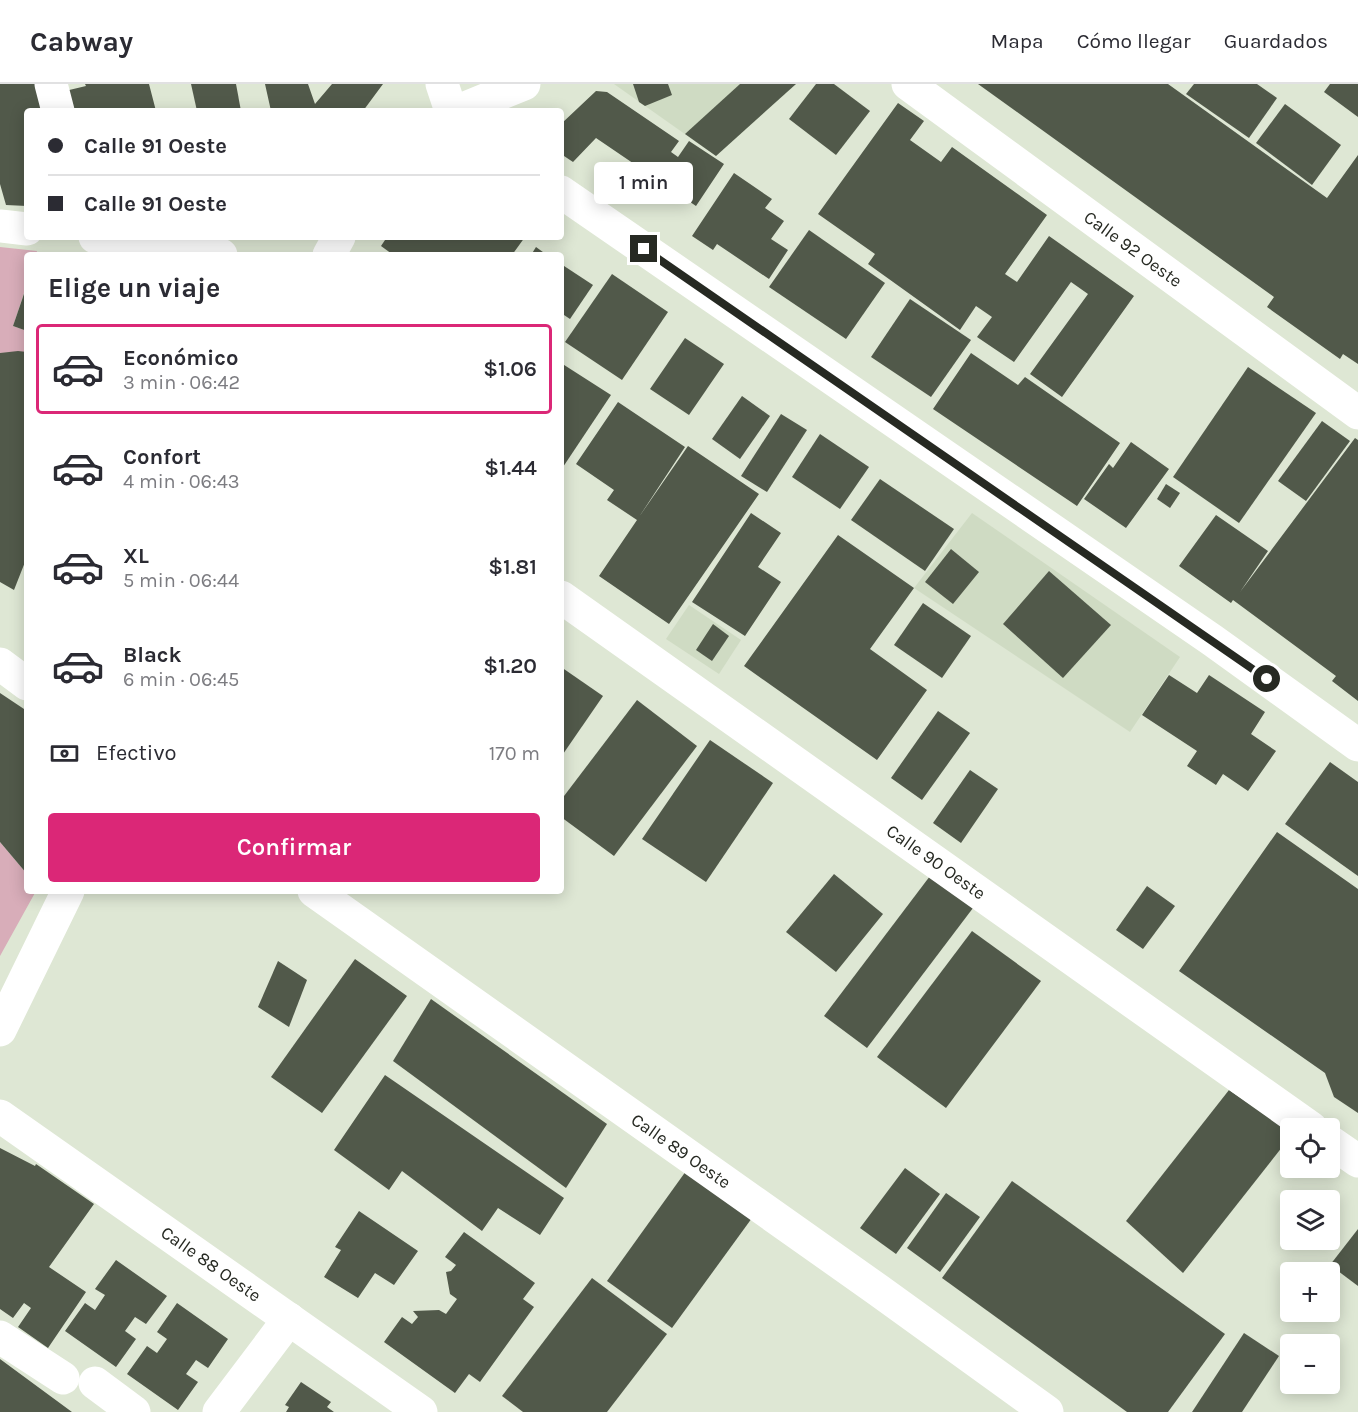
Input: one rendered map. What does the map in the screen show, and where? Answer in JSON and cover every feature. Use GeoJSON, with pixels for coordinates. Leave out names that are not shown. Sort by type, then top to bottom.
{"type":"FeatureCollection","features":[{"type":"Feature","properties":{"kind":"street"},"geometry":{"type":"LineString","coordinates":[[51,84],[57,108]]}},
{"type":"Feature","properties":{"kind":"street"},"geometry":{"type":"LineString","coordinates":[[442,84],[450,108]]}},
{"type":"Feature","properties":{"kind":"street"},"geometry":{"type":"LineString","coordinates":[[465,108],[524,84]]}},
{"type":"Feature","properties":{"kind":"street","name":"Calle 92 Oeste"},"geometry":{"type":"LineString","coordinates":[[908,84],[1358,414]]}},
{"type":"Feature","properties":{"kind":"street"},"geometry":{"type":"LineString","coordinates":[[564,194],[1212,639],[1358,745]]}},
{"type":"Feature","properties":{"kind":"street"},"geometry":{"type":"LineString","coordinates":[[0,226],[24,229]]}},
{"type":"Feature","properties":{"kind":"street"},"geometry":{"type":"LineString","coordinates":[[116,240],[200,252]]}},
{"type":"Feature","properties":{"kind":"street","name":"Calle 90 Oeste"},"geometry":{"type":"LineString","coordinates":[[564,599],[1297,1118]]}},
{"type":"Feature","properties":{"kind":"street"},"geometry":{"type":"LineString","coordinates":[[0,664],[24,682]]}},
{"type":"Feature","properties":{"kind":"street"},"geometry":{"type":"LineString","coordinates":[[3,1013],[66,894]]}},
{"type":"Feature","properties":{"kind":"street","name":"Calle 89 Oeste"},"geometry":{"type":"LineString","coordinates":[[318,894],[859,1276],[1047,1412]]}},
{"type":"Feature","properties":{"kind":"street","name":"Calle 88 Oeste"},"geometry":{"type":"LineString","coordinates":[[0,1116],[421,1412]]}},
{"type":"Feature","properties":{"kind":"street"},"geometry":{"type":"LineString","coordinates":[[1340,1149],[1358,1161]]}},
{"type":"Feature","properties":{"kind":"street"},"geometry":{"type":"LineString","coordinates":[[219,1412],[289,1318]]}},
{"type":"Feature","properties":{"kind":"street"},"geometry":{"type":"LineString","coordinates":[[0,1337],[63,1378]]}},
{"type":"Feature","properties":{"kind":"street"},"geometry":{"type":"LineString","coordinates":[[95,1383],[134,1412]]}},
{"type":"Feature","properties":{"kind":"shaded area"},"geometry":{"type":"Polygon","coordinates":[[[614,84],[796,84],[716,156],[614,84]]]}},
{"type":"Feature","properties":{"kind":"shaded area"},"geometry":{"type":"Polygon","coordinates":[[[0,247],[37,251],[24,252],[24,293],[13,326],[24,330],[24,352],[0,353],[0,247]]]}},
{"type":"Feature","properties":{"kind":"shaded area"},"geometry":{"type":"Polygon","coordinates":[[[972,513],[1180,657],[1130,732],[914,588],[972,513]]]}},
{"type":"Feature","properties":{"kind":"shaded area"},"geometry":{"type":"Polygon","coordinates":[[[689,605],[741,640],[719,674],[666,639],[689,605]]]}},
{"type":"Feature","properties":{"kind":"shaded area"},"geometry":{"type":"Polygon","coordinates":[[[0,842],[24,870],[24,894],[34,894],[0,956],[0,842]]]}},
{"type":"Feature","properties":{"kind":"building"},"geometry":{"type":"Polygon","coordinates":[[[0,84],[36,84],[41,108],[24,108],[24,206],[6,205],[0,184],[0,84]]]}},
{"type":"Feature","properties":{"kind":"building"},"geometry":{"type":"Polygon","coordinates":[[[85,84],[149,84],[155,108],[69,108],[65,91],[86,86],[85,84]]]}},
{"type":"Feature","properties":{"kind":"building"},"geometry":{"type":"Polygon","coordinates":[[[191,84],[236,84],[240,108],[196,108],[191,84]]]}},
{"type":"Feature","properties":{"kind":"building"},"geometry":{"type":"Polygon","coordinates":[[[265,84],[308,84],[315,104],[332,84],[383,84],[365,108],[270,108],[265,84]]]}},
{"type":"Feature","properties":{"kind":"building"},"geometry":{"type":"Polygon","coordinates":[[[633,84],[668,84],[672,95],[645,106],[639,102],[633,84]]]}},
{"type":"Feature","properties":{"kind":"building"},"geometry":{"type":"Polygon","coordinates":[[[740,84],[796,84],[716,156],[685,134],[740,84]]]}},
{"type":"Feature","properties":{"kind":"building"},"geometry":{"type":"Polygon","coordinates":[[[816,84],[834,84],[870,111],[836,155],[789,119],[816,84]]]}},
{"type":"Feature","properties":{"kind":"building"},"geometry":{"type":"Polygon","coordinates":[[[978,84],[1168,84],[1327,198],[1358,155],[1358,364],[1343,354],[1340,359],[1267,307],[1274,297],[978,84]]]}},
{"type":"Feature","properties":{"kind":"building"},"geometry":{"type":"Polygon","coordinates":[[[1194,84],[1257,84],[1277,98],[1249,138],[1186,94],[1194,84]]]}},
{"type":"Feature","properties":{"kind":"building"},"geometry":{"type":"Polygon","coordinates":[[[1330,84],[1358,84],[1358,117],[1324,92],[1330,84]]]}},
{"type":"Feature","properties":{"kind":"building"},"geometry":{"type":"Polygon","coordinates":[[[596,91],[607,92],[679,141],[671,152],[678,157],[689,141],[724,164],[696,206],[596,138],[573,162],[564,156],[564,121],[596,91]]]}},
{"type":"Feature","properties":{"kind":"building"},"geometry":{"type":"Polygon","coordinates":[[[898,103],[924,121],[910,140],[941,162],[952,147],[1047,215],[1005,274],[1017,282],[1049,236],[1134,296],[1062,397],[1030,374],[1088,294],[1071,282],[1014,362],[977,337],[992,317],[976,306],[960,330],[868,264],[875,254],[818,214],[898,103]]]}},
{"type":"Feature","properties":{"kind":"building"},"geometry":{"type":"Polygon","coordinates":[[[1285,104],[1341,145],[1312,185],[1256,143],[1285,104]]]}},
{"type":"Feature","properties":{"kind":"building"},"geometry":{"type":"Polygon","coordinates":[[[734,173],[772,199],[765,208],[784,221],[771,239],[788,250],[769,279],[717,244],[713,250],[692,236],[734,173]]]}},
{"type":"Feature","properties":{"kind":"building"},"geometry":{"type":"Polygon","coordinates":[[[809,230],[885,283],[846,339],[769,287],[809,230]]]}},
{"type":"Feature","properties":{"kind":"building"},"geometry":{"type":"Polygon","coordinates":[[[385,240],[523,240],[514,252],[389,252],[381,246],[385,240]]]}},
{"type":"Feature","properties":{"kind":"building"},"geometry":{"type":"Polygon","coordinates":[[[536,247],[543,252],[533,252],[536,247]]]}},
{"type":"Feature","properties":{"kind":"building"},"geometry":{"type":"Polygon","coordinates":[[[564,266],[593,285],[570,319],[564,315],[564,266]]]}},
{"type":"Feature","properties":{"kind":"building"},"geometry":{"type":"Polygon","coordinates":[[[612,274],[668,312],[622,380],[565,342],[612,274]]]}},
{"type":"Feature","properties":{"kind":"building"},"geometry":{"type":"Polygon","coordinates":[[[24,294],[24,330],[13,326],[24,294]]]}},
{"type":"Feature","properties":{"kind":"building"},"geometry":{"type":"Polygon","coordinates":[[[910,299],[971,340],[931,397],[871,357],[910,299]]]}},
{"type":"Feature","properties":{"kind":"building"},"geometry":{"type":"Polygon","coordinates":[[[685,338],[724,364],[689,415],[650,389],[685,338]]]}},
{"type":"Feature","properties":{"kind":"building"},"geometry":{"type":"Polygon","coordinates":[[[24,352],[24,565],[14,590],[0,582],[0,353],[24,352]]]}},
{"type":"Feature","properties":{"kind":"building"},"geometry":{"type":"Polygon","coordinates":[[[971,353],[1018,385],[1025,377],[1120,443],[1077,506],[933,409],[971,353]]]}},
{"type":"Feature","properties":{"kind":"building"},"geometry":{"type":"Polygon","coordinates":[[[564,365],[611,395],[564,466],[564,365]]]}},
{"type":"Feature","properties":{"kind":"building"},"geometry":{"type":"Polygon","coordinates":[[[1248,367],[1316,413],[1239,523],[1173,477],[1248,367]]]}},
{"type":"Feature","properties":{"kind":"building"},"geometry":{"type":"Polygon","coordinates":[[[742,396],[770,416],[740,459],[712,439],[742,396]]]}},
{"type":"Feature","properties":{"kind":"building"},"geometry":{"type":"Polygon","coordinates":[[[618,402],[685,447],[639,517],[688,446],[759,494],[669,624],[599,576],[637,520],[607,500],[614,490],[576,464],[618,402]]]}},
{"type":"Feature","properties":{"kind":"building"},"geometry":{"type":"Polygon","coordinates":[[[781,414],[807,430],[767,492],[741,476],[781,414]]]}},
{"type":"Feature","properties":{"kind":"building"},"geometry":{"type":"Polygon","coordinates":[[[1322,421],[1350,441],[1306,501],[1278,481],[1322,421]]]}},
{"type":"Feature","properties":{"kind":"building"},"geometry":{"type":"Polygon","coordinates":[[[820,434],[869,467],[840,509],[792,477],[820,434]]]}},
{"type":"Feature","properties":{"kind":"building"},"geometry":{"type":"Polygon","coordinates":[[[1355,438],[1358,440],[1358,701],[1332,681],[1336,676],[1233,600],[1231,603],[1179,566],[1216,515],[1268,551],[1240,592],[1355,438]]]}},
{"type":"Feature","properties":{"kind":"building"},"geometry":{"type":"Polygon","coordinates":[[[1131,442],[1169,469],[1126,528],[1084,499],[1109,464],[1113,468],[1131,442]]]}},
{"type":"Feature","properties":{"kind":"building"},"geometry":{"type":"Polygon","coordinates":[[[880,479],[954,529],[925,571],[851,520],[880,479]]]}},
{"type":"Feature","properties":{"kind":"building"},"geometry":{"type":"Polygon","coordinates":[[[1166,484],[1180,493],[1170,508],[1157,499],[1166,484]]]}},
{"type":"Feature","properties":{"kind":"building"},"geometry":{"type":"Polygon","coordinates":[[[751,513],[781,533],[758,567],[781,582],[745,636],[692,602],[751,513]]]}},
{"type":"Feature","properties":{"kind":"building"},"geometry":{"type":"Polygon","coordinates":[[[838,535],[914,588],[870,649],[927,690],[877,760],[744,666],[838,535]]]}},
{"type":"Feature","properties":{"kind":"building"},"geometry":{"type":"Polygon","coordinates":[[[951,549],[979,572],[953,604],[925,582],[951,549]]]}},
{"type":"Feature","properties":{"kind":"building"},"geometry":{"type":"Polygon","coordinates":[[[1049,571],[1111,625],[1063,678],[1003,624],[1049,571]]]}},
{"type":"Feature","properties":{"kind":"building"},"geometry":{"type":"Polygon","coordinates":[[[923,603],[971,636],[942,678],[894,645],[923,603]]]}},
{"type":"Feature","properties":{"kind":"building"},"geometry":{"type":"Polygon","coordinates":[[[713,624],[729,636],[712,661],[696,650],[713,624]]]}},
{"type":"Feature","properties":{"kind":"building"},"geometry":{"type":"Polygon","coordinates":[[[564,669],[603,696],[564,753],[564,669]]]}},
{"type":"Feature","properties":{"kind":"building"},"geometry":{"type":"Polygon","coordinates":[[[1169,675],[1197,693],[1209,675],[1265,712],[1251,734],[1276,751],[1248,791],[1223,774],[1216,785],[1187,766],[1197,751],[1142,715],[1169,675]]]}},
{"type":"Feature","properties":{"kind":"building"},"geometry":{"type":"Polygon","coordinates":[[[0,693],[24,709],[24,870],[0,842],[0,693]]]}},
{"type":"Feature","properties":{"kind":"building"},"geometry":{"type":"Polygon","coordinates":[[[637,700],[697,746],[614,856],[564,819],[564,796],[637,700]]]}},
{"type":"Feature","properties":{"kind":"building"},"geometry":{"type":"Polygon","coordinates":[[[938,711],[970,733],[922,800],[891,778],[938,711]]]}},
{"type":"Feature","properties":{"kind":"building"},"geometry":{"type":"Polygon","coordinates":[[[710,740],[773,783],[706,882],[642,839],[710,740]]]}},
{"type":"Feature","properties":{"kind":"building"},"geometry":{"type":"Polygon","coordinates":[[[1330,762],[1358,782],[1358,876],[1285,824],[1330,762]]]}},
{"type":"Feature","properties":{"kind":"building"},"geometry":{"type":"Polygon","coordinates":[[[970,770],[998,789],[961,843],[933,823],[970,770]]]}},
{"type":"Feature","properties":{"kind":"building"},"geometry":{"type":"Polygon","coordinates":[[[1277,832],[1358,889],[1358,1113],[1334,1097],[1325,1073],[1179,971],[1277,832]]]}},
{"type":"Feature","properties":{"kind":"building"},"geometry":{"type":"Polygon","coordinates":[[[834,874],[883,914],[836,972],[786,932],[834,874]]]}},
{"type":"Feature","properties":{"kind":"building"},"geometry":{"type":"Polygon","coordinates":[[[930,876],[973,908],[867,1048],[824,1016],[930,876]]]}},
{"type":"Feature","properties":{"kind":"building"},"geometry":{"type":"Polygon","coordinates":[[[1147,886],[1175,906],[1143,949],[1116,930],[1147,886]]]}},
{"type":"Feature","properties":{"kind":"building"},"geometry":{"type":"Polygon","coordinates":[[[972,931],[1041,981],[946,1108],[877,1057],[972,931]]]}},
{"type":"Feature","properties":{"kind":"building"},"geometry":{"type":"Polygon","coordinates":[[[355,959],[407,996],[322,1113],[271,1077],[355,959]]]}},
{"type":"Feature","properties":{"kind":"building"},"geometry":{"type":"Polygon","coordinates":[[[278,961],[307,980],[289,1027],[258,1007],[278,961]]]}},
{"type":"Feature","properties":{"kind":"building"},"geometry":{"type":"Polygon","coordinates":[[[431,999],[607,1124],[566,1188],[393,1061],[431,999]]]}},
{"type":"Feature","properties":{"kind":"building"},"geometry":{"type":"Polygon","coordinates":[[[385,1075],[564,1198],[540,1235],[498,1208],[482,1231],[402,1171],[389,1190],[334,1150],[385,1075]]]}},
{"type":"Feature","properties":{"kind":"building"},"geometry":{"type":"Polygon","coordinates":[[[1229,1090],[1280,1124],[1280,1150],[1183,1273],[1126,1221],[1229,1090]]]}},
{"type":"Feature","properties":{"kind":"building"},"geometry":{"type":"Polygon","coordinates":[[[0,1148],[35,1166],[36,1164],[94,1204],[49,1267],[86,1292],[48,1348],[18,1327],[31,1308],[24,1303],[13,1318],[0,1309],[0,1148]]]}},
{"type":"Feature","properties":{"kind":"building"},"geometry":{"type":"Polygon","coordinates":[[[905,1168],[940,1194],[896,1254],[860,1228],[905,1168]]]}},
{"type":"Feature","properties":{"kind":"building"},"geometry":{"type":"Polygon","coordinates":[[[686,1171],[752,1218],[672,1328],[607,1281],[686,1171]]]}},
{"type":"Feature","properties":{"kind":"building"},"geometry":{"type":"Polygon","coordinates":[[[1012,1181],[1225,1334],[1168,1412],[1127,1412],[942,1278],[1012,1181]]]}},
{"type":"Feature","properties":{"kind":"building"},"geometry":{"type":"Polygon","coordinates":[[[946,1193],[980,1217],[940,1272],[907,1248],[946,1193]]]}},
{"type":"Feature","properties":{"kind":"building"},"geometry":{"type":"Polygon","coordinates":[[[359,1211],[418,1251],[394,1285],[375,1273],[358,1298],[324,1277],[341,1250],[335,1247],[359,1211]]]}},
{"type":"Feature","properties":{"kind":"building"},"geometry":{"type":"Polygon","coordinates":[[[1358,1229],[1358,1286],[1340,1272],[1340,1262],[1332,1262],[1358,1229]]]}},
{"type":"Feature","properties":{"kind":"building"},"geometry":{"type":"Polygon","coordinates":[[[464,1232],[535,1283],[523,1299],[534,1307],[480,1382],[469,1374],[455,1393],[384,1342],[402,1317],[412,1324],[418,1317],[413,1311],[439,1310],[446,1314],[457,1299],[450,1294],[446,1272],[451,1271],[456,1265],[445,1257],[464,1232]]]}},
{"type":"Feature","properties":{"kind":"building"},"geometry":{"type":"Polygon","coordinates":[[[116,1260],[167,1296],[146,1324],[135,1317],[125,1331],[136,1339],[116,1367],[65,1331],[85,1303],[95,1310],[105,1295],[95,1289],[116,1260]]]}},
{"type":"Feature","properties":{"kind":"building"},"geometry":{"type":"Polygon","coordinates":[[[592,1278],[667,1334],[607,1412],[523,1412],[502,1396],[592,1278]]]}},
{"type":"Feature","properties":{"kind":"building"},"geometry":{"type":"Polygon","coordinates":[[[177,1303],[228,1339],[208,1368],[196,1360],[186,1374],[198,1382],[178,1410],[127,1374],[147,1346],[157,1353],[167,1339],[157,1332],[177,1303]]]}},
{"type":"Feature","properties":{"kind":"building"},"geometry":{"type":"Polygon","coordinates":[[[1244,1333],[1279,1356],[1242,1412],[1192,1412],[1244,1333]]]}},
{"type":"Feature","properties":{"kind":"building"},"geometry":{"type":"Polygon","coordinates":[[[0,1359],[38,1387],[72,1412],[0,1412],[0,1359]]]}},
{"type":"Feature","properties":{"kind":"building"},"geometry":{"type":"Polygon","coordinates":[[[301,1382],[331,1402],[327,1407],[334,1412],[286,1412],[289,1407],[285,1405],[301,1382]]]}},
{"type":"Feature","properties":{"kind":"route"},"geometry":{"type":"LineString","coordinates":[[644,249],[1267,679]]}}]}
